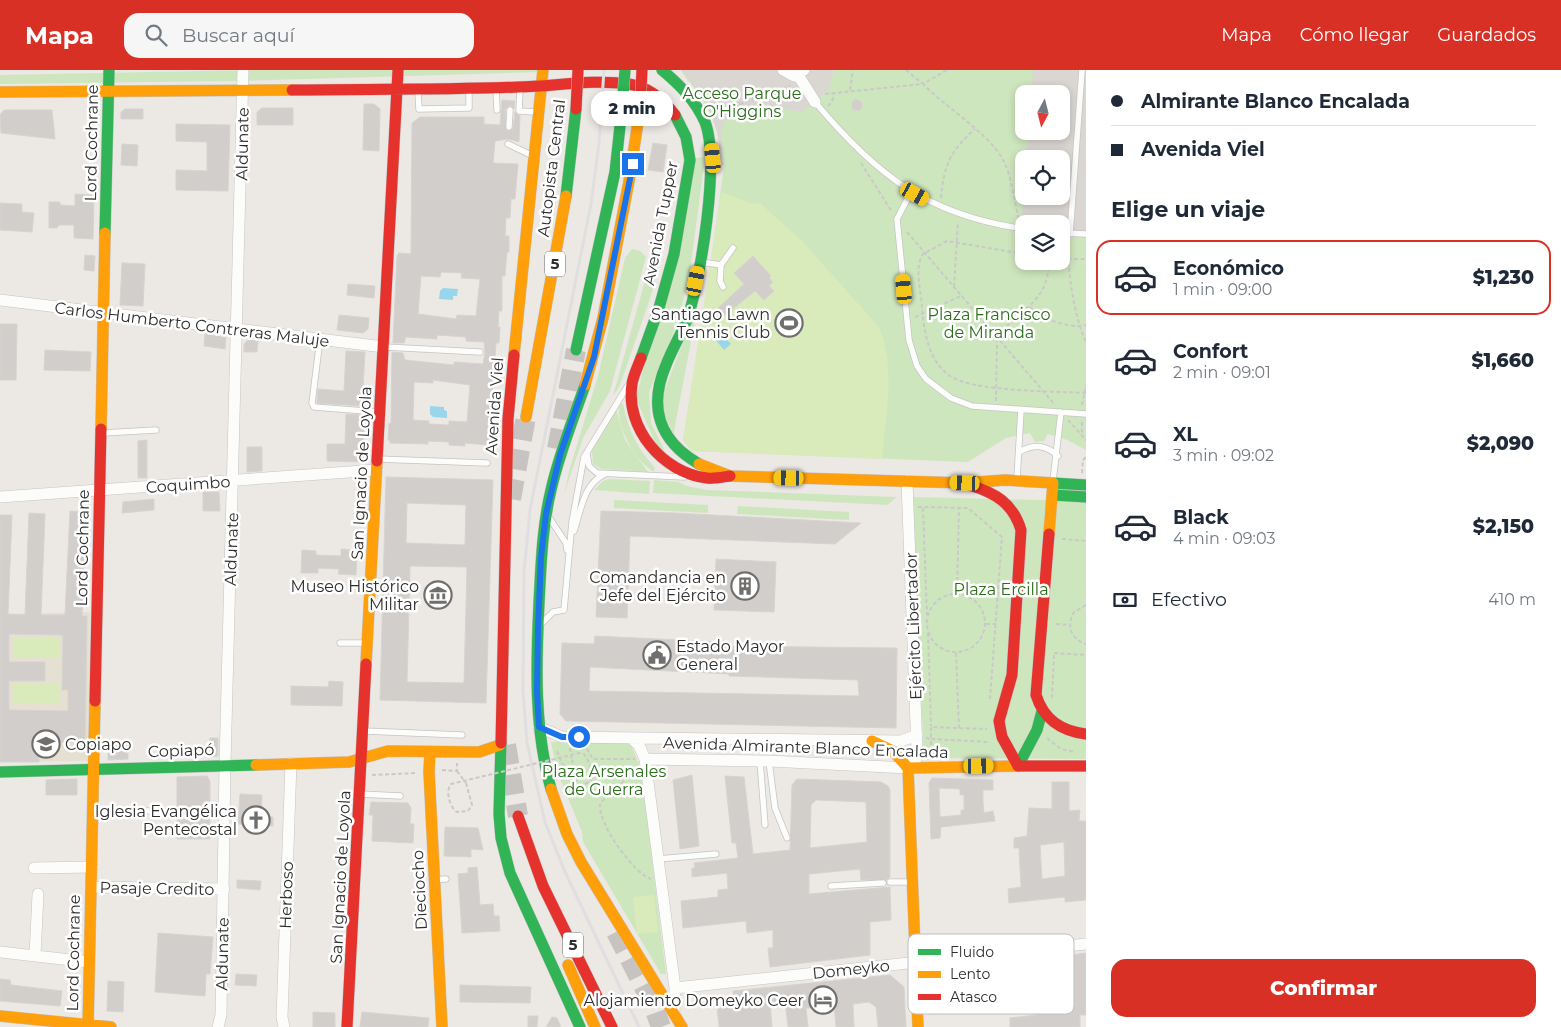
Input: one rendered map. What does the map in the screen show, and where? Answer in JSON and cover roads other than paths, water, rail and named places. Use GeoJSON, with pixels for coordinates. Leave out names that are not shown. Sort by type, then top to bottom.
{"type":"FeatureCollection","features":[{"type":"Feature","properties":{"kind":"main road","name":"Lord Cochrane"},"geometry":{"type":"LineString","coordinates":[[88,1026],[108,70]]}},
{"type":"Feature","properties":{"kind":"main road","name":"San Ignacio de Loyola"},"geometry":{"type":"LineString","coordinates":[[347,1027],[363,759],[398,70]]}},
{"type":"Feature","properties":{"kind":"main road","name":"Avenida Viel"},"geometry":{"type":"LineString","coordinates":[[543,70],[508,419],[499,827],[506,861],[523,904],[580,1027]]}},
{"type":"Feature","properties":{"kind":"main road","name":"Autopista Central"},"geometry":{"type":"LineString","coordinates":[[526,417],[564,210],[576,109],[578,70]]}},
{"type":"Feature","properties":{"kind":"main road"},"geometry":{"type":"LineString","coordinates":[[576,350],[615,172],[624,70]]}},
{"type":"Feature","properties":{"kind":"main road"},"geometry":{"type":"LineString","coordinates":[[642,70],[640,109],[633,164],[598,342],[584,391],[560,455],[546,514],[541,557],[537,691],[539,727],[549,783],[577,857],[682,1027]]}},
{"type":"Feature","properties":{"kind":"main road","name":"Avenida Tupper"},"geometry":{"type":"LineString","coordinates":[[668,72],[689,96],[703,118],[712,144],[713,158],[700,262],[690,309],[660,383],[657,408],[659,419],[668,440],[681,455],[700,466],[730,476]]}},
{"type":"Feature","properties":{"kind":"main road"},"geometry":{"type":"LineString","coordinates":[[642,87],[660,82],[668,72]]}},
{"type":"Feature","properties":{"kind":"main road","name":"Avenida Tupper"},"geometry":{"type":"LineString","coordinates":[[0,92],[468,88],[597,82],[642,87],[662,99],[674,114],[686,137],[690,160],[674,254],[659,308],[635,371],[632,404],[635,419],[644,439],[654,451],[670,464],[688,473],[708,478],[730,476],[965,483],[988,480],[1017,480],[1053,489]]}},
{"type":"Feature","properties":{"kind":"main road"},"geometry":{"type":"LineString","coordinates":[[965,483],[1003,498],[1016,514],[1021,530],[1012,675],[999,721],[1002,737],[1018,766]]}},
{"type":"Feature","properties":{"kind":"main road"},"geometry":{"type":"LineString","coordinates":[[1053,489],[1086,485]]}},
{"type":"Feature","properties":{"kind":"main road"},"geometry":{"type":"LineString","coordinates":[[1053,489],[1086,497]]}},
{"type":"Feature","properties":{"kind":"main road"},"geometry":{"type":"LineString","coordinates":[[1018,766],[1038,730],[1042,712],[1035,688],[1053,489]]}},
{"type":"Feature","properties":{"kind":"main road"},"geometry":{"type":"LineString","coordinates":[[1042,712],[1060,729],[1086,734]]}},
{"type":"Feature","properties":{"kind":"main road"},"geometry":{"type":"LineString","coordinates":[[872,741],[882,743],[895,752],[908,768],[914,934]]}},
{"type":"Feature","properties":{"kind":"main road","name":"Copiapó"},"geometry":{"type":"LineString","coordinates":[[0,772],[349,762],[381,752],[479,752],[490,750],[500,745]]}},
{"type":"Feature","properties":{"kind":"main road","name":"Dieciocho"},"geometry":{"type":"LineString","coordinates":[[430,752],[429,772],[440,879],[442,1027]]}},
{"type":"Feature","properties":{"kind":"main road","name":"Avenida Almirante Blanco Encalada"},"geometry":{"type":"LineString","coordinates":[[908,768],[1086,766]]}},
{"type":"Feature","properties":{"kind":"main road","name":"5"},"geometry":{"type":"LineString","coordinates":[[518,816],[534,864],[612,1027]]}},
{"type":"Feature","properties":{"kind":"main road"},"geometry":{"type":"LineString","coordinates":[[534,864],[550,920],[595,1027]]}},
{"type":"Feature","properties":{"kind":"main road"},"geometry":{"type":"LineString","coordinates":[[917,1014],[918,1027]]}},
{"type":"Feature","properties":{"kind":"main road"},"geometry":{"type":"LineString","coordinates":[[0,1016],[111,1027]]}},
{"type":"Feature","properties":{"kind":"street","name":"Aldunate"},"geometry":{"type":"LineString","coordinates":[[218,1027],[221,1015],[225,765],[238,329],[243,70]]}},
{"type":"Feature","properties":{"kind":"street"},"geometry":{"type":"LineString","coordinates":[[783,70],[790,75],[801,75],[819,106]]}},
{"type":"Feature","properties":{"kind":"street","name":"Carlos Humberto Contreras Maluje"},"geometry":{"type":"LineString","coordinates":[[0,300],[384,347]]}},
{"type":"Feature","properties":{"kind":"street","name":"Coquimbo"},"geometry":{"type":"LineString","coordinates":[[0,497],[232,480],[377,465]]}},
{"type":"Feature","properties":{"kind":"street","name":"Ejército Libertador"},"geometry":{"type":"LineString","coordinates":[[908,481],[917,735],[916,759],[908,768]]}},
{"type":"Feature","properties":{"kind":"street","name":"Avenida Almirante Blanco Encalada"},"geometry":{"type":"LineString","coordinates":[[539,727],[562,737],[901,741],[917,735]]}},
{"type":"Feature","properties":{"kind":"street"},"geometry":{"type":"LineString","coordinates":[[631,738],[639,745],[645,759],[676,988],[674,1013]]}},
{"type":"Feature","properties":{"kind":"street"},"geometry":{"type":"LineString","coordinates":[[722,738],[722,760]]}},
{"type":"Feature","properties":{"kind":"street","name":"Avenida Almirante Blanco Encalada"},"geometry":{"type":"LineString","coordinates":[[645,759],[764,761],[908,768]]}},
{"type":"Feature","properties":{"kind":"street","name":"Herboso"},"geometry":{"type":"LineString","coordinates":[[284,1027],[282,1017],[291,764]]}},
{"type":"Feature","properties":{"kind":"street"},"geometry":{"type":"LineString","coordinates":[[34,868],[92,867]]}},
{"type":"Feature","properties":{"kind":"street","name":"Pasaje Credito"},"geometry":{"type":"LineString","coordinates":[[91,887],[224,889]]}},
{"type":"Feature","properties":{"kind":"street"},"geometry":{"type":"LineString","coordinates":[[35,955],[38,894]]}},
{"type":"Feature","properties":{"kind":"street"},"geometry":{"type":"LineString","coordinates":[[0,952],[89,962]]}},
{"type":"Feature","properties":{"kind":"street","name":"Domeyko"},"geometry":{"type":"LineString","coordinates":[[676,988],[908,963]]}},
{"type":"Feature","properties":{"kind":"lane"},"geometry":{"type":"LineString","coordinates":[[1082,70],[1070,234],[1086,234]]}},
{"type":"Feature","properties":{"kind":"lane"},"geometry":{"type":"LineString","coordinates":[[496,87],[497,110]]}},
{"type":"Feature","properties":{"kind":"lane"},"geometry":{"type":"LineString","coordinates":[[520,87],[519,111],[539,112]]}},
{"type":"Feature","properties":{"kind":"lane"},"geometry":{"type":"LineString","coordinates":[[418,88],[419,109],[469,108],[468,88]]}},
{"type":"Feature","properties":{"kind":"lane"},"geometry":{"type":"LineString","coordinates":[[819,106],[857,149],[911,192],[959,215],[1015,227]]}},
{"type":"Feature","properties":{"kind":"lane"},"geometry":{"type":"LineString","coordinates":[[509,124],[510,110]]}},
{"type":"Feature","properties":{"kind":"lane"},"geometry":{"type":"LineString","coordinates":[[508,144],[535,157]]}},
{"type":"Feature","properties":{"kind":"lane"},"geometry":{"type":"LineString","coordinates":[[911,192],[897,219],[906,320],[913,357],[926,379],[943,393],[962,403],[996,408],[1086,414]]}},
{"type":"Feature","properties":{"kind":"lane"},"geometry":{"type":"LineString","coordinates":[[723,287],[720,281],[721,265],[733,248]]}},
{"type":"Feature","properties":{"kind":"lane"},"geometry":{"type":"LineString","coordinates":[[700,262],[721,265]]}},
{"type":"Feature","properties":{"kind":"lane"},"geometry":{"type":"LineString","coordinates":[[320,339],[312,403],[314,407],[380,412]]}},
{"type":"Feature","properties":{"kind":"lane"},"geometry":{"type":"LineString","coordinates":[[384,347],[480,352]]}},
{"type":"Feature","properties":{"kind":"lane"},"geometry":{"type":"LineString","coordinates":[[538,628],[553,612],[564,610],[576,496],[587,449],[622,396],[635,371]]}},
{"type":"Feature","properties":{"kind":"lane"},"geometry":{"type":"LineString","coordinates":[[1017,480],[1021,410]]}},
{"type":"Feature","properties":{"kind":"lane"},"geometry":{"type":"LineString","coordinates":[[1053,489],[1058,456],[1061,412]]}},
{"type":"Feature","properties":{"kind":"lane"},"geometry":{"type":"LineString","coordinates":[[101,433],[156,430]]}},
{"type":"Feature","properties":{"kind":"lane"},"geometry":{"type":"LineString","coordinates":[[1019,452],[1036,446],[1048,448],[1058,456]]}},
{"type":"Feature","properties":{"kind":"lane"},"geometry":{"type":"LineString","coordinates":[[587,449],[587,458],[592,470],[605,474],[708,478]]}},
{"type":"Feature","properties":{"kind":"lane"},"geometry":{"type":"LineString","coordinates":[[377,465],[488,463]]}},
{"type":"Feature","properties":{"kind":"lane"},"geometry":{"type":"LineString","coordinates":[[571,540],[586,493],[595,480],[605,474]]}},
{"type":"Feature","properties":{"kind":"lane"},"geometry":{"type":"LineString","coordinates":[[546,514],[566,543],[568,560]]}},
{"type":"Feature","properties":{"kind":"lane"},"geometry":{"type":"LineString","coordinates":[[340,642],[369,643]]}},
{"type":"Feature","properties":{"kind":"lane"},"geometry":{"type":"LineString","coordinates":[[364,731],[462,736]]}},
{"type":"Feature","properties":{"kind":"lane"},"geometry":{"type":"LineString","coordinates":[[764,761],[765,825]]}},
{"type":"Feature","properties":{"kind":"lane"},"geometry":{"type":"LineString","coordinates":[[764,761],[775,808],[787,838]]}},
{"type":"Feature","properties":{"kind":"lane"},"geometry":{"type":"LineString","coordinates":[[361,794],[400,796]]}},
{"type":"Feature","properties":{"kind":"lane"},"geometry":{"type":"LineString","coordinates":[[93,810],[152,811]]}},
{"type":"Feature","properties":{"kind":"lane"},"geometry":{"type":"LineString","coordinates":[[658,859],[716,854]]}},
{"type":"Feature","properties":{"kind":"lane"},"geometry":{"type":"LineString","coordinates":[[890,882],[912,882]]}},
{"type":"Feature","properties":{"kind":"lane"},"geometry":{"type":"LineString","coordinates":[[831,886],[883,883]]}},
{"type":"Feature","properties":{"kind":"water"},"geometry":{"type":"Polygon","coordinates":[[[443,288],[458,289],[457,296],[453,296],[453,300],[439,299],[440,291],[443,288]]]}},
{"type":"Feature","properties":{"kind":"water"},"geometry":{"type":"Polygon","coordinates":[[[716,328],[731,344],[724,350],[710,333],[716,328]]]}},
{"type":"Feature","properties":{"kind":"water"},"geometry":{"type":"Polygon","coordinates":[[[430,406],[444,407],[444,410],[447,411],[447,418],[433,417],[430,414],[430,406]]]}},
{"type":"Feature","properties":{"kind":"tunnel"},"geometry":{"type":"LineString","coordinates":[[557,449],[576,350]]}},
{"type":"Feature","properties":{"kind":"tunnel"},"geometry":{"type":"LineString","coordinates":[[511,499],[526,417]]}},
{"type":"Feature","properties":{"kind":"tunnel"},"geometry":{"type":"LineString","coordinates":[[506,745],[518,816]]}},
{"type":"Feature","properties":{"kind":"tunnel"},"geometry":{"type":"LineString","coordinates":[[616,932],[653,1005],[661,1027]]}},
{"type":"Feature","properties":{"kind":"railway"},"geometry":{"type":"LineString","coordinates":[[604,70],[599,143],[591,204],[530,510],[524,572],[523,690],[527,743],[545,822],[565,872],[639,1027]]}},
{"type":"Feature","properties":{"kind":"place","name":"Santiago Lawn Tennis Club"},"geometry":{"type":"Point","coordinates":[789,323]}},
{"type":"Feature","properties":{"kind":"place","name":"Comandancia en Jefe del Ejército"},"geometry":{"type":"Point","coordinates":[745,586]}},
{"type":"Feature","properties":{"kind":"place","name":"Museo Histórico Militar"},"geometry":{"type":"Point","coordinates":[438,595]}},
{"type":"Feature","properties":{"kind":"place","name":"Estado Mayor General"},"geometry":{"type":"Point","coordinates":[657,655]}},
{"type":"Feature","properties":{"kind":"place","name":"Copiapo"},"geometry":{"type":"Point","coordinates":[46,744]}},
{"type":"Feature","properties":{"kind":"place","name":"Iglesia Evangélica Pentecostal"},"geometry":{"type":"Point","coordinates":[256,820]}},
{"type":"Feature","properties":{"kind":"place","name":"Alojamiento Domeyko Ceer"},"geometry":{"type":"Point","coordinates":[823,1000]}},
{"type":"Feature","properties":{"kind":"park label","name":"Acceso Parque O'Higgins"},"geometry":{"type":"Point","coordinates":[742,102]}},
{"type":"Feature","properties":{"kind":"park label","name":"Plaza Francisco de Miranda"},"geometry":{"type":"Point","coordinates":[989,323]}},
{"type":"Feature","properties":{"kind":"park label","name":"Plaza Ercilla"},"geometry":{"type":"Point","coordinates":[1001,589]}},
{"type":"Feature","properties":{"kind":"park label","name":"Plaza Arsenales de Guerra"},"geometry":{"type":"Point","coordinates":[604,780]}}]}
